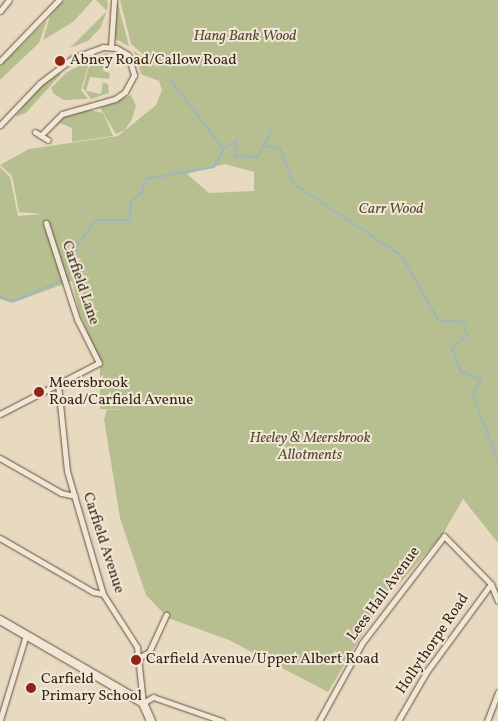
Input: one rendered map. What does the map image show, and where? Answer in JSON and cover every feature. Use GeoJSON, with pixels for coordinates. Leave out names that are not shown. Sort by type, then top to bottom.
{"type":"FeatureCollection","features":[{"type":"Feature","properties":{"kind":"street"},"geometry":{"type":"LineString","coordinates":[[0,11],[9,0]]}},
{"type":"Feature","properties":{"kind":"street"},"geometry":{"type":"LineString","coordinates":[[0,61],[59,0]]}},
{"type":"Feature","properties":{"kind":"street"},"geometry":{"type":"LineString","coordinates":[[110,46],[114,0]]}},
{"type":"Feature","properties":{"kind":"street"},"geometry":{"type":"LineString","coordinates":[[0,125],[57,68],[83,54],[110,46],[128,55],[134,66],[125,92],[115,99],[62,114],[41,135]]}},
{"type":"Feature","properties":{"kind":"street"},"geometry":{"type":"LineString","coordinates":[[36,132],[48,140]]}},
{"type":"Feature","properties":{"kind":"street","name":"Carfield Lane"},"geometry":{"type":"LineString","coordinates":[[46,223],[66,278],[77,319],[99,363],[58,384]]}},
{"type":"Feature","properties":{"kind":"street"},"geometry":{"type":"LineString","coordinates":[[0,414],[58,384]]}},
{"type":"Feature","properties":{"kind":"street","name":"Carfield Avenue"},"geometry":{"type":"LineString","coordinates":[[58,384],[63,457],[103,594],[140,657],[143,703]]}},
{"type":"Feature","properties":{"kind":"street"},"geometry":{"type":"LineString","coordinates":[[0,458],[61,493],[74,496]]}},
{"type":"Feature","properties":{"kind":"street","name":"Lees Hall Avenue"},"geometry":{"type":"LineString","coordinates":[[319,721],[362,643],[444,536],[491,584]]}},
{"type":"Feature","properties":{"kind":"street"},"geometry":{"type":"LineString","coordinates":[[0,538],[93,592],[103,594]]}},
{"type":"Feature","properties":{"kind":"street"},"geometry":{"type":"LineString","coordinates":[[491,584],[498,601]]}},
{"type":"Feature","properties":{"kind":"street","name":"Hollythorpe Road"},"geometry":{"type":"LineString","coordinates":[[398,721],[427,671],[491,584]]}},
{"type":"Feature","properties":{"kind":"street"},"geometry":{"type":"LineString","coordinates":[[140,657],[149,652],[166,615]]}},
{"type":"Feature","properties":{"kind":"street"},"geometry":{"type":"LineString","coordinates":[[0,620],[143,703],[151,721]]}},
{"type":"Feature","properties":{"kind":"street"},"geometry":{"type":"LineString","coordinates":[[0,720],[26,635]]}},
{"type":"Feature","properties":{"kind":"street"},"geometry":{"type":"LineString","coordinates":[[488,721],[498,692]]}},
{"type":"Feature","properties":{"kind":"street"},"geometry":{"type":"LineString","coordinates":[[143,703],[153,697],[222,721]]}},
{"type":"Feature","properties":{"kind":"green space"},"geometry":{"type":"Polygon","coordinates":[[[64,0],[93,0],[73,22],[43,40],[50,16],[64,0]]]}},
{"type":"Feature","properties":{"kind":"green space"},"geometry":{"type":"Polygon","coordinates":[[[96,0],[107,0],[107,11],[96,0]]]}},
{"type":"Feature","properties":{"kind":"green space"},"geometry":{"type":"Polygon","coordinates":[[[117,0],[129,46],[114,38],[117,0]]]}},
{"type":"Feature","properties":{"kind":"green space"},"geometry":{"type":"Polygon","coordinates":[[[120,0],[498,0],[498,543],[463,499],[443,534],[377,609],[328,692],[229,640],[168,618],[146,595],[120,518],[104,419],[107,410],[127,410],[100,409],[100,363],[79,312],[72,281],[12,303],[0,299],[0,167],[10,177],[18,216],[43,214],[19,212],[12,176],[0,165],[29,149],[118,136],[156,105],[162,90],[159,81],[141,74],[134,51],[162,71],[131,44],[120,0]],[[225,164],[187,174],[209,193],[254,191],[254,172],[225,164]]]}},
{"type":"Feature","properties":{"kind":"green space"},"geometry":{"type":"Polygon","coordinates":[[[106,12],[101,27],[88,41],[70,48],[106,12]]]}},
{"type":"Feature","properties":{"kind":"green space"},"geometry":{"type":"Polygon","coordinates":[[[47,20],[39,43],[0,80],[0,66],[47,20]]]}},
{"type":"Feature","properties":{"kind":"green space"},"geometry":{"type":"Polygon","coordinates":[[[108,53],[103,71],[110,73],[109,79],[90,77],[86,91],[101,94],[103,82],[108,84],[109,93],[91,99],[83,88],[88,69],[98,56],[108,53]]]}},
{"type":"Feature","properties":{"kind":"green space"},"geometry":{"type":"Polygon","coordinates":[[[90,60],[81,90],[88,99],[64,100],[54,94],[51,88],[67,72],[90,60]]]}},
{"type":"Feature","properties":{"kind":"green space"},"geometry":{"type":"Polygon","coordinates":[[[58,70],[61,74],[26,113],[15,117],[35,91],[58,70]]]}},
{"type":"Feature","properties":{"kind":"green space"},"geometry":{"type":"Polygon","coordinates":[[[131,95],[136,106],[132,119],[125,130],[116,134],[100,108],[131,95]]]}},
{"type":"Feature","properties":{"kind":"green space"},"geometry":{"type":"Polygon","coordinates":[[[85,109],[103,113],[113,136],[72,142],[72,128],[60,123],[55,129],[61,117],[85,109]]]}},
{"type":"Feature","properties":{"kind":"waterway"},"geometry":{"type":"LineString","coordinates":[[171,81],[223,148]]}},
{"type":"Feature","properties":{"kind":"waterway"},"geometry":{"type":"LineString","coordinates":[[0,297],[14,301],[65,279],[71,272],[77,246],[96,220],[130,220],[131,202],[142,192],[145,179],[214,167],[224,148],[236,141],[235,156],[258,157],[273,128]]}},
{"type":"Feature","properties":{"kind":"waterway"},"geometry":{"type":"LineString","coordinates":[[262,146],[280,148],[294,184],[402,256],[439,321],[463,322],[467,335],[452,348],[461,372],[481,379],[473,395],[498,461]]}},
{"type":"Feature","properties":{"kind":"place","name":"Abney Road/Callow Road"},"geometry":{"type":"Point","coordinates":[60,61]}},
{"type":"Feature","properties":{"kind":"place","name":"Meersbrook Road/Carfield Avenue"},"geometry":{"type":"Point","coordinates":[39,392]}},
{"type":"Feature","properties":{"kind":"place","name":"Carfield Avenue/Upper Albert Road"},"geometry":{"type":"Point","coordinates":[136,660]}},
{"type":"Feature","properties":{"kind":"place","name":"Carfield Primary School"},"geometry":{"type":"Point","coordinates":[31,688]}},
{"type":"Feature","properties":{"kind":"park label","name":"Hang Bank Wood"},"geometry":{"type":"Point","coordinates":[245,37]}},
{"type":"Feature","properties":{"kind":"park label","name":"Carr Wood"},"geometry":{"type":"Point","coordinates":[391,210]}},
{"type":"Feature","properties":{"kind":"park label","name":"Heeley & Meersbrook Allotments"},"geometry":{"type":"Point","coordinates":[310,446]}}]}
